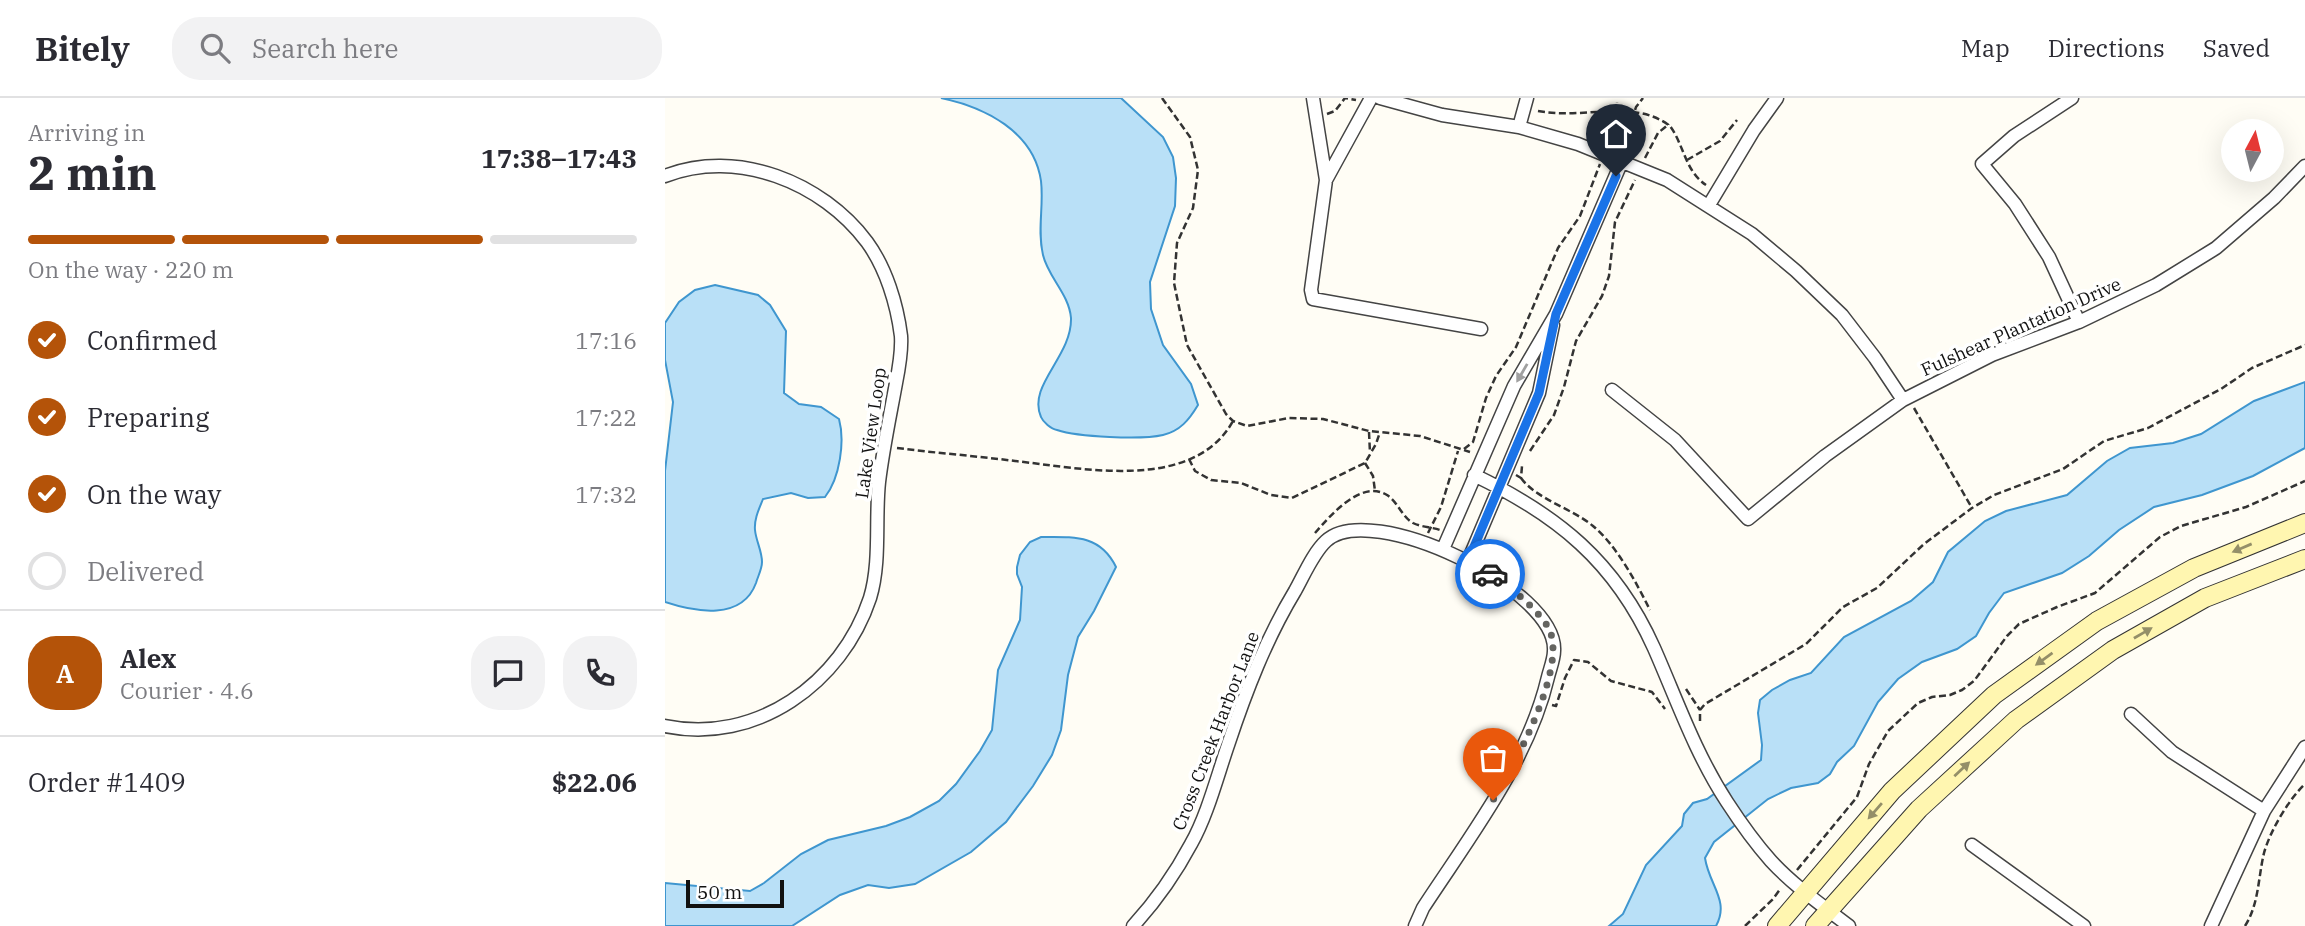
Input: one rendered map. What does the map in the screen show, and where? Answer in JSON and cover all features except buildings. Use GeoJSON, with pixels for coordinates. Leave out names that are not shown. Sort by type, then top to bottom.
{"type":"FeatureCollection","features":[{"type":"Feature","properties":{"kind":"main road"},"geometry":{"type":"LineString","coordinates":[[1776,926],[1892,791],[1994,695],[2097,621],[2194,568],[2305,523]]}},
{"type":"Feature","properties":{"kind":"main road"},"geometry":{"type":"LineString","coordinates":[[1815,926],[1919,808],[2016,720],[2113,650],[2205,598],[2305,559]]}},
{"type":"Feature","properties":{"kind":"street"},"geometry":{"type":"LineString","coordinates":[[1313,98],[1326,180],[1311,290],[1313,299],[1481,328]]}},
{"type":"Feature","properties":{"kind":"street"},"geometry":{"type":"LineString","coordinates":[[1709,205],[1754,130],[1777,98]]}},
{"type":"Feature","properties":{"kind":"street"},"geometry":{"type":"LineString","coordinates":[[2072,98],[2014,136],[1982,164],[2015,204],[2049,257],[2079,322]]}},
{"type":"Feature","properties":{"kind":"street"},"geometry":{"type":"LineString","coordinates":[[1326,180],[1373,100],[1442,115],[1519,127],[1605,154],[1667,180],[1752,234],[1842,315],[1905,399]]}},
{"type":"Feature","properties":{"kind":"street"},"geometry":{"type":"LineString","coordinates":[[1519,127],[1526,103]]}},
{"type":"Feature","properties":{"kind":"street"},"geometry":{"type":"LineString","coordinates":[[1443,549],[1514,386],[1556,314],[1622,161]]}},
{"type":"Feature","properties":{"kind":"street","name":"Fulshear Plantation Drive"},"geometry":{"type":"LineString","coordinates":[[1612,390],[1675,440],[1748,519],[1825,456],[1905,399],[1992,355],[2079,322],[2156,285],[2216,248],[2305,166]]}},
{"type":"Feature","properties":{"kind":"street","name":"Lake View Loop"},"geometry":{"type":"LineString","coordinates":[[665,176],[706,167],[747,167],[780,177],[812,192],[841,214],[867,243],[884,272],[895,304],[901,339],[898,373],[884,446],[870,596],[856,630],[838,660],[812,687],[782,707],[748,723],[711,729],[665,726]]}},
{"type":"Feature","properties":{"kind":"street"},"geometry":{"type":"LineString","coordinates":[[1468,561],[1539,393],[1556,314]]}},
{"type":"Feature","properties":{"kind":"street"},"geometry":{"type":"LineString","coordinates":[[1473,475],[1536,507],[1570,532],[1602,566],[1631,606],[1653,645],[1706,767],[1750,834],[1772,862],[1849,926]]}},
{"type":"Feature","properties":{"kind":"street","name":"Cross Creek Harbor Lane"},"geometry":{"type":"LineString","coordinates":[[1133,926],[1157,899],[1193,842],[1245,693],[1265,645],[1324,542],[1338,532],[1352,530],[1375,532],[1443,549],[1496,577],[1538,614],[1549,629],[1554,650],[1542,702],[1507,778],[1423,908],[1415,926]]}},
{"type":"Feature","properties":{"kind":"street"},"geometry":{"type":"LineString","coordinates":[[2131,714],[2172,752],[2264,811]]}},
{"type":"Feature","properties":{"kind":"street"},"geometry":{"type":"LineString","coordinates":[[2211,926],[2264,811],[2305,747]]}},
{"type":"Feature","properties":{"kind":"street"},"geometry":{"type":"LineString","coordinates":[[1972,845],[2084,926]]}},
{"type":"Feature","properties":{"kind":"path"},"geometry":{"type":"LineString","coordinates":[[1162,98],[1190,137],[1198,170],[1193,208],[1177,243],[1174,283],[1187,345],[1215,392],[1220,406],[1233,421],[1247,426],[1289,418],[1307,418],[1380,432],[1420,436],[1458,450],[1473,442],[1486,398],[1496,376],[1515,347],[1558,248],[1580,216],[1616,133],[1617,102],[1608,103]]}},
{"type":"Feature","properties":{"kind":"path"},"geometry":{"type":"LineString","coordinates":[[1317,115],[1335,111],[1345,98],[1373,100]]}},
{"type":"Feature","properties":{"kind":"path"},"geometry":{"type":"LineString","coordinates":[[1632,120],[1643,98]]}},
{"type":"Feature","properties":{"kind":"path"},"geometry":{"type":"LineString","coordinates":[[1630,101],[1640,103]]}},
{"type":"Feature","properties":{"kind":"path"},"geometry":{"type":"LineString","coordinates":[[1526,103],[1552,114],[1585,107]]}},
{"type":"Feature","properties":{"kind":"path"},"geometry":{"type":"LineString","coordinates":[[1659,113],[1669,124],[1694,177],[1716,192]]}},
{"type":"Feature","properties":{"kind":"path"},"geometry":{"type":"LineString","coordinates":[[1687,160],[1720,141],[1737,120]]}},
{"type":"Feature","properties":{"kind":"path"},"geometry":{"type":"LineString","coordinates":[[1527,456],[1553,415],[1564,387],[1576,341],[1602,296],[1609,276],[1615,222],[1658,133],[1669,124]]}},
{"type":"Feature","properties":{"kind":"path"},"geometry":{"type":"LineString","coordinates":[[1700,724],[1700,710],[1705,704],[1806,644],[1843,607],[1877,588],[1924,544],[1972,508],[1994,495],[2063,469],[2104,442],[2148,428],[2221,389],[2252,368],[2305,345]]}},
{"type":"Feature","properties":{"kind":"path"},"geometry":{"type":"LineString","coordinates":[[1905,399],[1972,508]]}},
{"type":"Feature","properties":{"kind":"path"},"geometry":{"type":"LineString","coordinates":[[884,446],[1093,469],[1151,470],[1189,460],[1220,441],[1233,421]]}},
{"type":"Feature","properties":{"kind":"path"},"geometry":{"type":"LineString","coordinates":[[1369,430],[1370,457]]}},
{"type":"Feature","properties":{"kind":"path"},"geometry":{"type":"LineString","coordinates":[[1189,460],[1195,471],[1211,480],[1241,483],[1282,498],[1292,498],[1365,463],[1380,432]]}},
{"type":"Feature","properties":{"kind":"path"},"geometry":{"type":"LineString","coordinates":[[1464,449],[1482,457]]}},
{"type":"Feature","properties":{"kind":"path"},"geometry":{"type":"LineString","coordinates":[[1425,544],[1430,527],[1441,507],[1458,450]]}},
{"type":"Feature","properties":{"kind":"path"},"geometry":{"type":"LineString","coordinates":[[1365,463],[1373,476],[1375,491]]}},
{"type":"Feature","properties":{"kind":"path"},"geometry":{"type":"LineString","coordinates":[[1507,470],[1521,478],[1523,465]]}},
{"type":"Feature","properties":{"kind":"path"},"geometry":{"type":"LineString","coordinates":[[1745,926],[1773,899],[1846,813],[1857,797],[1869,764],[1888,731],[1918,703],[1962,690],[1974,681],[2007,636],[2019,625],[2095,593],[2160,537],[2181,526],[2246,507],[2305,481]]}},
{"type":"Feature","properties":{"kind":"path"},"geometry":{"type":"LineString","coordinates":[[1313,535],[1330,516],[1356,496],[1375,491],[1386,494],[1413,523],[1449,533]]}},
{"type":"Feature","properties":{"kind":"path"},"geometry":{"type":"LineString","coordinates":[[1542,702],[1556,706],[1570,666],[1574,660],[1581,660],[1588,662],[1611,681],[1653,692],[1669,718]]}},
{"type":"Feature","properties":{"kind":"path"},"geometry":{"type":"LineString","coordinates":[[2245,926],[2250,919],[2260,886],[2265,851],[2293,796],[2305,783]]}},
{"type":"Feature","properties":{"kind":"water"},"geometry":{"type":"Polygon","coordinates":[[[941,98],[1121,98],[1163,137],[1173,157],[1176,178],[1175,206],[1150,282],[1151,309],[1163,345],[1191,384],[1198,405],[1179,428],[1153,437],[1110,437],[1057,430],[1042,419],[1038,405],[1040,394],[1065,345],[1071,318],[1066,301],[1043,255],[1042,190],[1036,163],[1018,135],[1005,124],[974,108],[941,98]]]}},
{"type":"Feature","properties":{"kind":"water"},"geometry":{"type":"Polygon","coordinates":[[[715,285],[758,295],[770,305],[786,331],[784,393],[799,404],[821,407],[839,419],[841,448],[838,470],[825,497],[808,498],[791,493],[763,499],[755,526],[762,562],[756,583],[740,603],[729,608],[703,610],[665,602],[665,471],[673,402],[665,360],[665,323],[679,302],[695,290],[715,285]]]}},
{"type":"Feature","properties":{"kind":"water"},"geometry":{"type":"Polygon","coordinates":[[[2305,382],[2305,448],[2253,476],[2202,495],[2154,507],[2062,573],[2004,593],[1976,636],[1957,649],[1922,662],[1898,679],[1878,702],[1854,746],[1837,762],[1830,774],[1818,783],[1791,788],[1768,799],[1714,842],[1705,858],[1720,901],[1720,917],[1716,926],[1609,926],[1623,914],[1646,865],[1682,826],[1684,814],[1693,803],[1707,799],[1761,760],[1758,713],[1760,700],[1790,680],[1811,673],[1844,637],[1911,601],[1933,582],[1948,552],[1985,521],[2006,511],[2067,495],[2107,461],[2130,448],[2173,443],[2201,434],[2254,401],[2305,382]]]}},
{"type":"Feature","properties":{"kind":"water"},"geometry":{"type":"Polygon","coordinates":[[[1041,537],[1075,538],[1094,543],[1102,548],[1116,567],[1078,637],[1068,675],[1061,730],[1052,755],[1006,822],[971,852],[915,884],[889,888],[868,885],[840,895],[792,926],[665,926],[665,883],[750,891],[801,854],[828,840],[886,826],[910,817],[939,801],[956,784],[992,730],[998,670],[1020,620],[1022,587],[1017,567],[1020,555],[1030,542],[1041,537]]]}},
{"type":"Feature","properties":{"kind":"way so far"},"geometry":{"type":"LineString","coordinates":[[1490,574],[1538,614],[1549,629],[1554,650],[1542,702],[1507,778],[1493,800]]}},
{"type":"Feature","properties":{"kind":"route"},"geometry":{"type":"LineString","coordinates":[[1490,574],[1468,561],[1539,393],[1556,314],[1616,176]]}}]}
